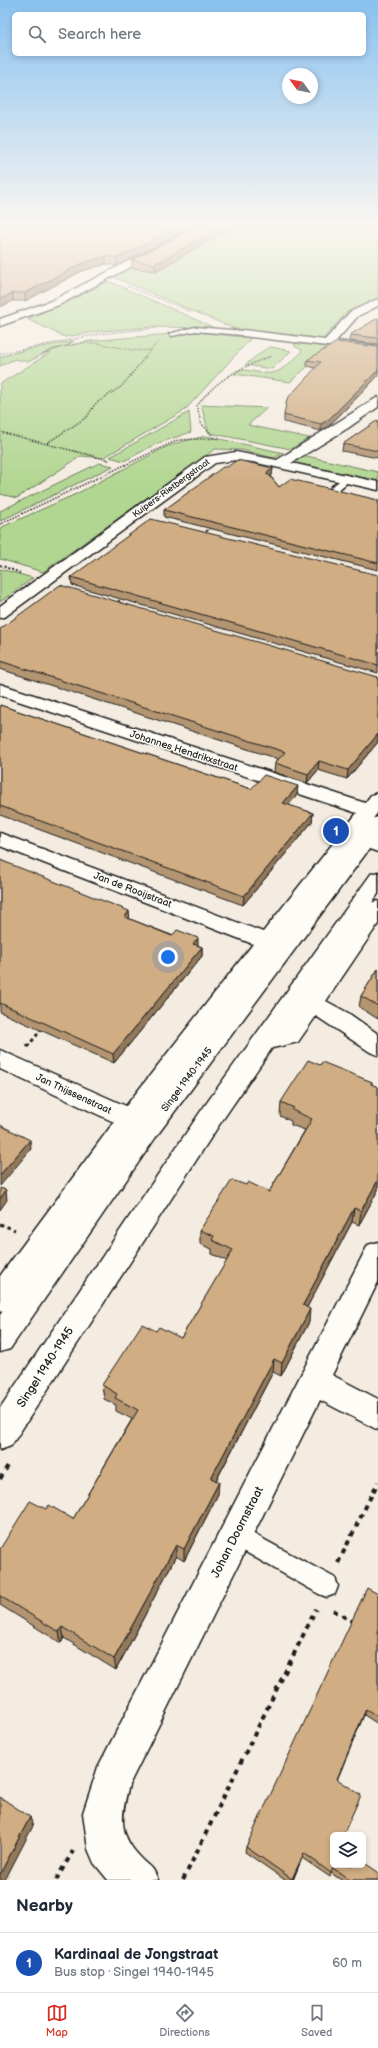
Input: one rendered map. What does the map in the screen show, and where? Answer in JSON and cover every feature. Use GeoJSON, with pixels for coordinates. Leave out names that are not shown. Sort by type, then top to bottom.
{"type":"FeatureCollection","features":[{"type":"Feature","properties":{"kind":"street"},"geometry":{"type":"LineString","coordinates":[[0,323],[31,312]]}},
{"type":"Feature","properties":{"kind":"street"},"geometry":{"type":"LineString","coordinates":[[328,343],[354,314],[359,312]]}},
{"type":"Feature","properties":{"kind":"street"},"geometry":{"type":"LineString","coordinates":[[243,332],[378,350]]}},
{"type":"Feature","properties":{"kind":"street"},"geometry":{"type":"LineString","coordinates":[[279,464],[344,425],[378,401]]}},
{"type":"Feature","properties":{"kind":"street","name":"Kuipers-Rietbergstraat"},"geometry":{"type":"LineString","coordinates":[[0,613],[210,460],[223,455],[243,455],[378,486]]}},
{"type":"Feature","properties":{"kind":"street"},"geometry":{"type":"LineString","coordinates":[[134,516],[155,521]]}},
{"type":"Feature","properties":{"kind":"street"},"geometry":{"type":"LineString","coordinates":[[43,582],[65,588]]}},
{"type":"Feature","properties":{"kind":"street","name":"Johannes Hendrikxstraat"},"geometry":{"type":"LineString","coordinates":[[0,689],[374,824]]}},
{"type":"Feature","properties":{"kind":"street","name":"Singel 1940-1945"},"geometry":{"type":"LineString","coordinates":[[0,1339],[139,1123],[266,941],[374,824]]}},
{"type":"Feature","properties":{"kind":"street","name":"Singel 1940-1945"},"geometry":{"type":"LineString","coordinates":[[0,1299],[374,824]]}},
{"type":"Feature","properties":{"kind":"street","name":"Jan de Rooijstraat"},"geometry":{"type":"LineString","coordinates":[[0,839],[266,941]]}},
{"type":"Feature","properties":{"kind":"street","name":"Singel 1940-1945"},"geometry":{"type":"LineString","coordinates":[[0,1435],[210,1118],[378,879]]}},
{"type":"Feature","properties":{"kind":"street"},"geometry":{"type":"LineString","coordinates":[[264,1041],[290,1036],[378,908]]}},
{"type":"Feature","properties":{"kind":"street"},"geometry":{"type":"LineString","coordinates":[[312,1003],[340,1019],[378,1046]]}},
{"type":"Feature","properties":{"kind":"street","name":"Jan Thijssenstraat"},"geometry":{"type":"LineString","coordinates":[[6,1062],[139,1123]]}},
{"type":"Feature","properties":{"kind":"street","name":"Johan Doornstraat"},"geometry":{"type":"LineString","coordinates":[[138,1880],[128,1873],[108,1849],[102,1813],[111,1780],[378,1254]]}},
{"type":"Feature","properties":{"kind":"street"},"geometry":{"type":"LineString","coordinates":[[314,1381],[378,1415]]}},
{"type":"Feature","properties":{"kind":"lane"},"geometry":{"type":"LineString","coordinates":[[172,334],[195,330],[243,332]]}},
{"type":"Feature","properties":{"kind":"lane"},"geometry":{"type":"LineString","coordinates":[[334,489],[346,479]]}},
{"type":"Feature","properties":{"kind":"lane"},"geometry":{"type":"LineString","coordinates":[[236,1535],[323,1594]]}},
{"type":"Feature","properties":{"kind":"path"},"geometry":{"type":"LineString","coordinates":[[0,354],[99,334],[159,328],[195,330]]}},
{"type":"Feature","properties":{"kind":"path"},"geometry":{"type":"LineString","coordinates":[[47,443],[87,416],[95,404],[122,386],[155,345],[172,334]]}},
{"type":"Feature","properties":{"kind":"path"},"geometry":{"type":"LineString","coordinates":[[0,524],[178,440],[214,437],[201,423],[197,406],[204,394],[243,368],[270,356],[316,342]]}},
{"type":"Feature","properties":{"kind":"path"},"geometry":{"type":"LineString","coordinates":[[41,354],[61,346],[76,343],[93,343],[135,351],[152,350]]}},
{"type":"Feature","properties":{"kind":"path"},"geometry":{"type":"LineString","coordinates":[[0,432],[109,460]]}},
{"type":"Feature","properties":{"kind":"path"},"geometry":{"type":"LineString","coordinates":[[198,538],[215,524]]}},
{"type":"Feature","properties":{"kind":"path"},"geometry":{"type":"LineString","coordinates":[[110,608],[128,594]]}},
{"type":"Feature","properties":{"kind":"path"},"geometry":{"type":"LineString","coordinates":[[6,1062],[47,1024]]}},
{"type":"Feature","properties":{"kind":"path"},"geometry":{"type":"LineString","coordinates":[[183,1880],[378,1482]]}},
{"type":"Feature","properties":{"kind":"path"},"geometry":{"type":"LineString","coordinates":[[323,1594],[358,1626]]}},
{"type":"Feature","properties":{"kind":"green space"},"geometry":{"type":"Polygon","coordinates":[[[44,312],[178,312],[215,328],[154,327],[101,331],[65,337],[27,319],[44,312]]]}},
{"type":"Feature","properties":{"kind":"green space"},"geometry":{"type":"Polygon","coordinates":[[[195,312],[348,312],[322,340],[235,329],[195,312]]]}},
{"type":"Feature","properties":{"kind":"green space"},"geometry":{"type":"Polygon","coordinates":[[[194,332],[251,338],[185,410],[103,458],[81,456],[17,498],[0,494],[0,384],[54,350],[60,348],[53,349],[28,362],[15,359],[0,366],[0,357],[25,350],[74,341],[65,347],[89,341],[194,332]]]}},
{"type":"Feature","properties":{"kind":"green space"},"geometry":{"type":"Polygon","coordinates":[[[298,341],[331,346],[290,382],[234,374],[240,369],[260,373],[273,373],[278,371],[300,354],[302,350],[294,346],[298,341]]]}},
{"type":"Feature","properties":{"kind":"green space"},"geometry":{"type":"Polygon","coordinates":[[[271,347],[291,351],[272,369],[245,365],[267,348],[271,347]]]}},
{"type":"Feature","properties":{"kind":"green space"},"geometry":{"type":"Polygon","coordinates":[[[201,405],[267,408],[248,425],[309,438],[291,449],[209,433],[201,405]]]}},
{"type":"Feature","properties":{"kind":"green space"},"geometry":{"type":"Polygon","coordinates":[[[189,412],[191,432],[156,444],[124,461],[110,457],[189,412]]]}},
{"type":"Feature","properties":{"kind":"green space"},"geometry":{"type":"Polygon","coordinates":[[[206,436],[284,453],[274,458],[242,450],[215,449],[43,572],[0,559],[0,528],[76,494],[166,447],[206,436]]]}},
{"type":"Feature","properties":{"kind":"green space"},"geometry":{"type":"Polygon","coordinates":[[[302,455],[378,472],[378,481],[288,461],[302,455]]]}},
{"type":"Feature","properties":{"kind":"green space"},"geometry":{"type":"Polygon","coordinates":[[[99,463],[113,466],[0,521],[0,511],[99,463]]]}},
{"type":"Feature","properties":{"kind":"green space"},"geometry":{"type":"Polygon","coordinates":[[[0,569],[33,578],[0,602],[0,569]]]}},
{"type":"Feature","properties":{"kind":"building"},"geometry":{"type":"Polygon","coordinates":[[[378,318],[378,338],[350,335],[378,318]]]}},
{"type":"Feature","properties":{"kind":"building"},"geometry":{"type":"Polygon","coordinates":[[[337,342],[378,347],[378,370],[329,419],[321,424],[284,415],[287,399],[321,362],[307,360],[337,342]]]}},
{"type":"Feature","properties":{"kind":"building"},"geometry":{"type":"Polygon","coordinates":[[[378,420],[378,451],[343,444],[378,420]]]}},
{"type":"Feature","properties":{"kind":"building"},"geometry":{"type":"Polygon","coordinates":[[[237,460],[273,468],[266,474],[269,475],[279,487],[290,479],[378,500],[378,563],[164,510],[223,467],[227,467],[237,460]]]}},
{"type":"Feature","properties":{"kind":"building"},"geometry":{"type":"Polygon","coordinates":[[[151,519],[378,575],[378,665],[71,577],[151,519]]]}},
{"type":"Feature","properties":{"kind":"building"},"geometry":{"type":"Polygon","coordinates":[[[60,585],[378,677],[378,734],[348,770],[319,761],[308,774],[275,763],[285,752],[0,661],[0,629],[60,585]]]}},
{"type":"Feature","properties":{"kind":"building"},"geometry":{"type":"Polygon","coordinates":[[[0,705],[251,789],[264,775],[298,786],[283,803],[313,813],[244,896],[0,806],[0,705]]]}},
{"type":"Feature","properties":{"kind":"building"},"geometry":{"type":"Polygon","coordinates":[[[0,860],[129,911],[125,917],[172,936],[177,930],[198,938],[193,944],[202,947],[113,1054],[0,1003],[0,860]]]}},
{"type":"Feature","properties":{"kind":"building"},"geometry":{"type":"Polygon","coordinates":[[[378,969],[378,1006],[361,996],[378,969]]]}},
{"type":"Feature","properties":{"kind":"building"},"geometry":{"type":"Polygon","coordinates":[[[308,1060],[320,1065],[322,1062],[372,1082],[371,1084],[378,1087],[378,1180],[361,1211],[354,1208],[303,1305],[310,1309],[282,1363],[274,1359],[211,1478],[219,1482],[184,1549],[176,1545],[114,1659],[62,1627],[59,1632],[0,1596],[0,1549],[30,1501],[46,1509],[49,1505],[73,1519],[138,1410],[115,1398],[117,1394],[102,1385],[142,1324],[156,1331],[159,1327],[181,1338],[233,1250],[212,1240],[214,1236],[200,1230],[232,1180],[246,1185],[248,1182],[269,1192],[312,1119],[292,1110],[294,1108],[281,1102],[308,1060]]]}},
{"type":"Feature","properties":{"kind":"building"},"geometry":{"type":"Polygon","coordinates":[[[0,1125],[30,1140],[0,1175],[0,1125]]]}},
{"type":"Feature","properties":{"kind":"building"},"geometry":{"type":"Polygon","coordinates":[[[0,1188],[6,1190],[0,1199],[0,1188]]]}},
{"type":"Feature","properties":{"kind":"building"},"geometry":{"type":"Polygon","coordinates":[[[367,1588],[378,1594],[378,1717],[366,1709],[337,1779],[361,1795],[344,1832],[330,1832],[330,1868],[333,1868],[331,1873],[304,1853],[292,1879],[246,1847],[367,1588]]]}},
{"type":"Feature","properties":{"kind":"building"},"geometry":{"type":"Polygon","coordinates":[[[0,1797],[30,1817],[0,1874],[0,1797]]]}},
{"type":"Feature","properties":{"kind":"building"},"geometry":{"type":"Polygon","coordinates":[[[366,1864],[378,1872],[378,1880],[350,1880],[333,1868],[366,1868],[366,1864]]]}},
{"type":"Feature","properties":{"kind":"place","name":"Kardinaal de Jongstraat"},"geometry":{"type":"Point","coordinates":[336,831]}}]}
